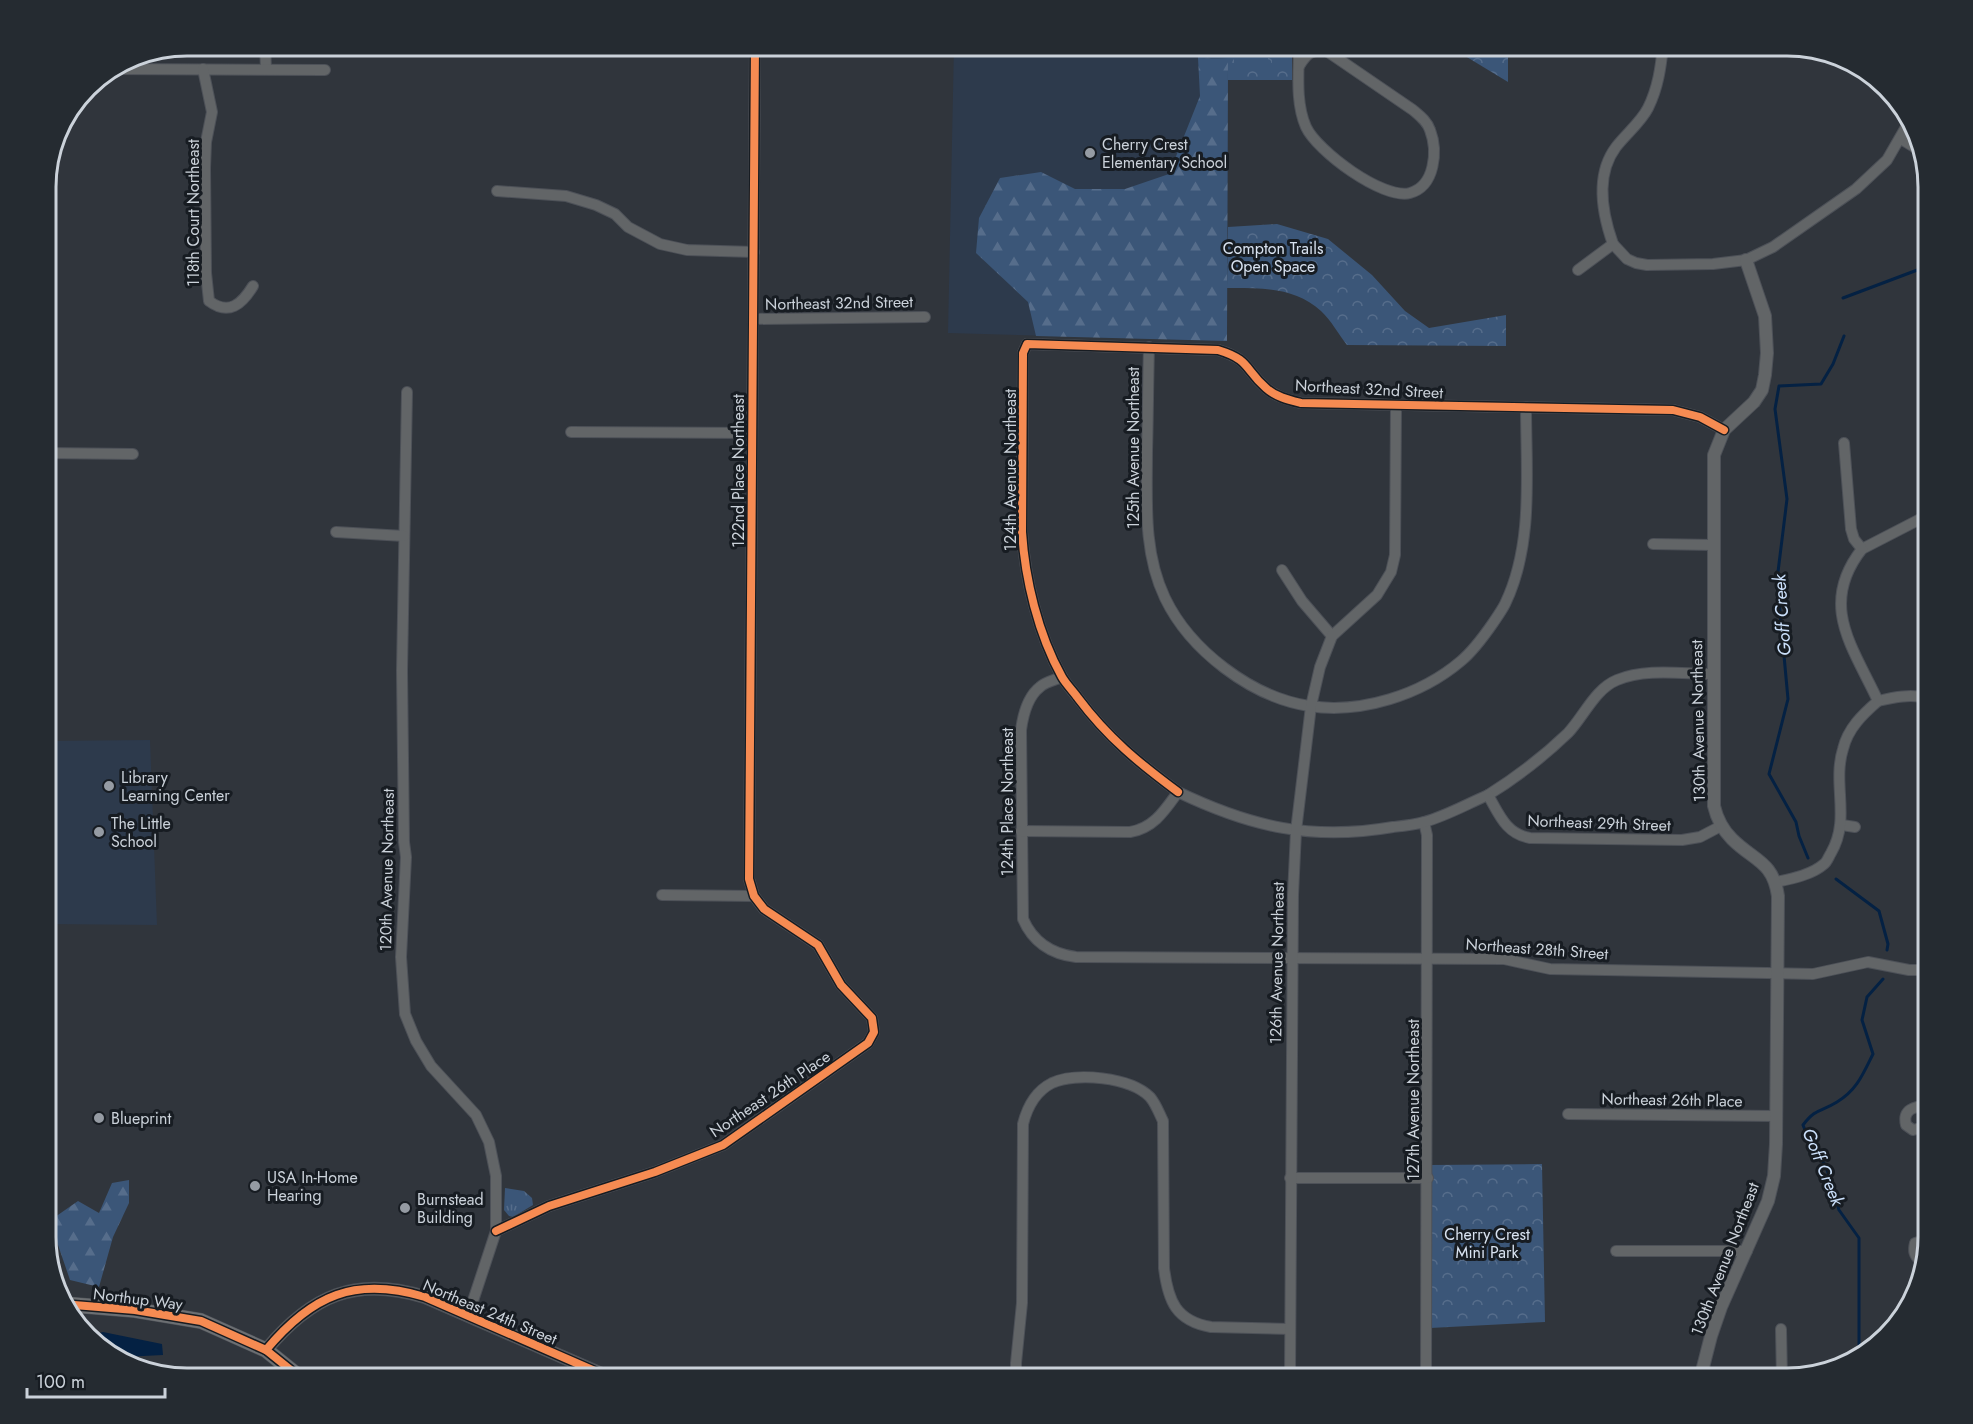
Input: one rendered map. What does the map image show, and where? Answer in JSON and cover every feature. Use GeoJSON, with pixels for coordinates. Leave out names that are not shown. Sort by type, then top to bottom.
{"type":"FeatureCollection","features":[{"type":"Feature","properties":{"kind":"main road","name":"Northup Way"},"geometry":{"type":"LineString","coordinates":[[75,1305],[135,1310],[201,1321],[266,1350],[288,1368]]}},
{"type":"Feature","properties":{"kind":"street"},"geometry":{"type":"LineString","coordinates":[[265,56],[266,69]]}},
{"type":"Feature","properties":{"kind":"street","name":"122nd Place Northeast"},"geometry":{"type":"LineString","coordinates":[[754,896],[749,879],[748,850],[755,56]]}},
{"type":"Feature","properties":{"kind":"street"},"geometry":{"type":"LineString","coordinates":[[1299,56],[1301,113],[1306,128],[1324,152],[1383,190],[1399,194],[1411,193],[1426,181],[1431,172],[1433,144],[1430,129],[1424,119],[1413,110],[1333,56]]}},
{"type":"Feature","properties":{"kind":"street"},"geometry":{"type":"LineString","coordinates":[[1299,66],[1305,56]]}},
{"type":"Feature","properties":{"kind":"street"},"geometry":{"type":"LineString","coordinates":[[1661,56],[1657,86],[1648,109],[1616,147],[1606,162],[1603,174],[1607,228],[1613,244],[1628,259],[1636,263],[1694,265],[1746,260],[1773,247],[1856,189],[1887,160],[1905,131]]}},
{"type":"Feature","properties":{"kind":"street"},"geometry":{"type":"LineString","coordinates":[[129,69],[325,70]]}},
{"type":"Feature","properties":{"kind":"street","name":"118th Court Northeast"},"geometry":{"type":"LineString","coordinates":[[203,69],[212,112],[206,142],[205,168],[208,301],[216,307],[230,308],[243,302],[253,286]]}},
{"type":"Feature","properties":{"kind":"street"},"geometry":{"type":"LineString","coordinates":[[1901,139],[1910,145]]}},
{"type":"Feature","properties":{"kind":"street"},"geometry":{"type":"LineString","coordinates":[[497,191],[566,196],[596,205],[615,214],[628,227],[660,244],[687,250],[754,252]]}},
{"type":"Feature","properties":{"kind":"street"},"geometry":{"type":"LineString","coordinates":[[1578,270],[1613,244]]}},
{"type":"Feature","properties":{"kind":"street","name":"130th Avenue Northeast"},"geometry":{"type":"LineString","coordinates":[[1721,826],[1714,806],[1714,455],[1724,430],[1755,402],[1762,390],[1767,352],[1765,316],[1746,260]]}},
{"type":"Feature","properties":{"kind":"street","name":"Northeast 32nd Street"},"geometry":{"type":"LineString","coordinates":[[753,319],[925,317]]}},
{"type":"Feature","properties":{"kind":"street","name":"Northeast 32nd Street"},"geometry":{"type":"LineString","coordinates":[[1027,344],[1218,350],[1233,354],[1246,363],[1265,387],[1276,395],[1301,403],[1673,410],[1700,417],[1724,430]]}},
{"type":"Feature","properties":{"kind":"street","name":"124th Avenue Northeast"},"geometry":{"type":"LineString","coordinates":[[1027,344],[1023,353],[1021,486],[1023,557],[1041,626],[1062,677],[1097,723],[1135,760],[1178,792]]}},
{"type":"Feature","properties":{"kind":"street","name":"125th Avenue Northeast"},"geometry":{"type":"LineString","coordinates":[[1149,347],[1147,529],[1152,563],[1164,597],[1198,645],[1230,673],[1262,690],[1311,706],[1356,706],[1410,692],[1440,676],[1462,660],[1483,637],[1505,605],[1519,566],[1524,538],[1526,408]]}},
{"type":"Feature","properties":{"kind":"street","name":"120th Avenue Northeast"},"geometry":{"type":"LineString","coordinates":[[407,392],[402,671],[406,857],[401,957],[405,1014],[416,1041],[432,1066],[476,1115],[489,1142],[496,1176],[496,1231],[468,1316]]}},
{"type":"Feature","properties":{"kind":"street"},"geometry":{"type":"LineString","coordinates":[[1282,570],[1302,600],[1332,636],[1377,595],[1391,572],[1395,555],[1396,405]]}},
{"type":"Feature","properties":{"kind":"street"},"geometry":{"type":"LineString","coordinates":[[571,432],[752,433]]}},
{"type":"Feature","properties":{"kind":"street"},"geometry":{"type":"LineString","coordinates":[[1844,443],[1851,529],[1854,539],[1862,549]]}},
{"type":"Feature","properties":{"kind":"street"},"geometry":{"type":"LineString","coordinates":[[56,453],[133,454]]}},
{"type":"Feature","properties":{"kind":"street"},"geometry":{"type":"LineString","coordinates":[[1878,701],[1843,625],[1840,608],[1841,592],[1846,575],[1862,549],[1918,520]]}},
{"type":"Feature","properties":{"kind":"street"},"geometry":{"type":"LineString","coordinates":[[336,532],[404,536]]}},
{"type":"Feature","properties":{"kind":"street"},"geometry":{"type":"LineString","coordinates":[[1653,544],[1714,545]]}},
{"type":"Feature","properties":{"kind":"street","name":"126th Avenue Northeast"},"geometry":{"type":"LineString","coordinates":[[1290,1368],[1292,958],[1296,831],[1311,706],[1320,667],[1332,636]]}},
{"type":"Feature","properties":{"kind":"street"},"geometry":{"type":"LineString","coordinates":[[1021,831],[1131,832],[1143,830],[1163,814],[1178,792],[1239,817],[1296,831],[1367,832],[1424,822],[1488,795],[1516,777],[1547,753],[1570,730],[1604,688],[1615,681],[1638,674],[1713,674]]}},
{"type":"Feature","properties":{"kind":"street","name":"124th Place Northeast"},"geometry":{"type":"LineString","coordinates":[[1038,942],[1029,932],[1023,919],[1021,730],[1023,714],[1029,700],[1040,687],[1062,677]]}},
{"type":"Feature","properties":{"kind":"street"},"geometry":{"type":"LineString","coordinates":[[1721,826],[1732,839],[1766,866],[1776,882],[1811,871],[1824,864],[1835,846],[1842,825],[1839,776],[1842,749],[1850,732],[1862,715],[1878,701],[1918,696]]}},
{"type":"Feature","properties":{"kind":"street","name":"Northeast 29th Street"},"geometry":{"type":"LineString","coordinates":[[1488,795],[1507,827],[1514,833],[1530,838],[1682,840],[1700,837],[1721,826]]}},
{"type":"Feature","properties":{"kind":"street","name":"127th Avenue Northeast"},"geometry":{"type":"LineString","coordinates":[[1424,822],[1427,835],[1428,959],[1426,1368]]}},
{"type":"Feature","properties":{"kind":"street"},"geometry":{"type":"LineString","coordinates":[[1842,825],[1855,827]]}},
{"type":"Feature","properties":{"kind":"street","name":"130th Avenue Northeast"},"geometry":{"type":"LineString","coordinates":[[1703,1368],[1721,1307],[1768,1201],[1774,1176],[1778,973],[1776,882]]}},
{"type":"Feature","properties":{"kind":"street"},"geometry":{"type":"LineString","coordinates":[[662,895],[754,896]]}},
{"type":"Feature","properties":{"kind":"street","name":"Northeast 26th Place"},"geometry":{"type":"LineString","coordinates":[[496,1231],[549,1206],[655,1172],[723,1145],[868,1042],[874,1032],[872,1018],[841,985],[818,945],[764,909],[754,896]]}},
{"type":"Feature","properties":{"kind":"street","name":"Northeast 28th Street"},"geometry":{"type":"LineString","coordinates":[[1038,942],[1062,955],[1076,957],[1504,959],[1550,969],[1813,974],[1868,962],[1918,970]]}},
{"type":"Feature","properties":{"kind":"street"},"geometry":{"type":"LineString","coordinates":[[1016,1368],[1022,1303],[1023,1124],[1025,1114],[1042,1090],[1051,1084],[1075,1078],[1112,1079],[1141,1089],[1157,1107],[1163,1121],[1164,1268],[1171,1298],[1182,1317],[1199,1325],[1211,1327],[1290,1329]]}},
{"type":"Feature","properties":{"kind":"street"},"geometry":{"type":"LineString","coordinates":[[1918,1108],[1906,1112],[1905,1120],[1906,1125],[1913,1130],[1918,1129]]}},
{"type":"Feature","properties":{"kind":"street","name":"Northeast 26th Place"},"geometry":{"type":"LineString","coordinates":[[1568,1114],[1776,1116]]}},
{"type":"Feature","properties":{"kind":"street"},"geometry":{"type":"LineString","coordinates":[[1290,1178],[1428,1178]]}},
{"type":"Feature","properties":{"kind":"street"},"geometry":{"type":"LineString","coordinates":[[1916,1257],[1913,1250],[1917,1242]]}},
{"type":"Feature","properties":{"kind":"street"},"geometry":{"type":"LineString","coordinates":[[1616,1251],[1747,1251]]}},
{"type":"Feature","properties":{"kind":"street","name":"Northeast 24th Street"},"geometry":{"type":"LineString","coordinates":[[266,1350],[286,1326],[307,1309],[330,1297],[353,1290],[376,1288],[403,1291],[425,1298],[588,1368]]}},
{"type":"Feature","properties":{"kind":"street"},"geometry":{"type":"LineString","coordinates":[[1781,1329],[1782,1368]]}},
{"type":"Feature","properties":{"kind":"shaded area","name":"Cherry Crest Elementary School"},"geometry":{"type":"Polygon","coordinates":[[[954,56],[1199,56],[1199,58],[1228,59],[1227,341],[948,333],[954,56]]]}},
{"type":"Feature","properties":{"kind":"shaded area","name":"The Little School"},"geometry":{"type":"Polygon","coordinates":[[[150,740],[157,925],[56,924],[56,741],[150,740]]]}},
{"type":"Feature","properties":{"kind":"shaded area"},"geometry":{"type":"Polygon","coordinates":[[[103,1332],[162,1344],[163,1355],[132,1357],[121,1351],[98,1333],[103,1332]]]}},
{"type":"Feature","properties":{"kind":"green space"},"geometry":{"type":"Polygon","coordinates":[[[1198,56],[1292,56],[1292,80],[1228,80],[1228,59],[1198,58],[1198,56]]]}},
{"type":"Feature","properties":{"kind":"green space"},"geometry":{"type":"Polygon","coordinates":[[[1234,56],[1249,56],[1249,71],[1234,71],[1234,56]]]}},
{"type":"Feature","properties":{"kind":"green space"},"geometry":{"type":"Polygon","coordinates":[[[1253,56],[1268,56],[1268,71],[1253,71],[1253,56]]]}},
{"type":"Feature","properties":{"kind":"green space"},"geometry":{"type":"Polygon","coordinates":[[[1272,56],[1287,56],[1287,71],[1272,71],[1272,56]]]}},
{"type":"Feature","properties":{"kind":"green space"},"geometry":{"type":"Polygon","coordinates":[[[1465,56],[1508,56],[1508,82],[1465,56]]]}},
{"type":"Feature","properties":{"kind":"green space"},"geometry":{"type":"Polygon","coordinates":[[[1198,58],[1228,59],[1227,341],[1036,336],[1028,302],[976,253],[979,218],[1000,178],[1041,172],[1075,189],[1125,189],[1169,174],[1200,96],[1198,58]]]}},
{"type":"Feature","properties":{"kind":"green space","name":"Compton Trails Open Space"},"geometry":{"type":"Polygon","coordinates":[[[1277,224],[1328,239],[1372,275],[1405,311],[1429,328],[1506,315],[1506,346],[1347,345],[1325,315],[1300,297],[1277,290],[1227,288],[1228,227],[1277,224]]]}},
{"type":"Feature","properties":{"kind":"green space","name":"Cherry Crest Mini Park"},"geometry":{"type":"Polygon","coordinates":[[[1542,1164],[1545,1322],[1430,1328],[1429,1165],[1542,1164]]]}},
{"type":"Feature","properties":{"kind":"green space"},"geometry":{"type":"Polygon","coordinates":[[[129,1180],[129,1203],[113,1237],[99,1287],[70,1280],[56,1240],[56,1216],[78,1201],[99,1213],[112,1183],[129,1180]]]}},
{"type":"Feature","properties":{"kind":"green space"},"geometry":{"type":"Polygon","coordinates":[[[505,1188],[524,1191],[532,1198],[533,1205],[513,1217],[509,1216],[504,1210],[505,1188]]]}},
{"type":"Feature","properties":{"kind":"green space"},"geometry":{"type":"Polygon","coordinates":[[[1497,1236],[1512,1236],[1513,1270],[1498,1270],[1497,1236]]]}},
{"type":"Feature","properties":{"kind":"green space"},"geometry":{"type":"Polygon","coordinates":[[[1467,1243],[1488,1243],[1488,1272],[1467,1272],[1467,1243]]]}},
{"type":"Feature","properties":{"kind":"waterway","name":"Goff Creek"},"geometry":{"type":"LineString","coordinates":[[1843,298],[1918,270]]}},
{"type":"Feature","properties":{"kind":"waterway","name":"Goff Creek"},"geometry":{"type":"LineString","coordinates":[[1808,858],[1796,822],[1769,774],[1788,699],[1777,580],[1787,499],[1775,409],[1779,386],[1821,384],[1833,364],[1844,336]]}},
{"type":"Feature","properties":{"kind":"waterway","name":"Goff Creek"},"geometry":{"type":"LineString","coordinates":[[1836,879],[1879,911],[1888,944],[1887,950]]}},
{"type":"Feature","properties":{"kind":"waterway","name":"Goff Creek"},"geometry":{"type":"LineString","coordinates":[[1859,1346],[1859,1238],[1839,1210],[1826,1166],[1811,1145],[1803,1125],[1815,1113],[1844,1097],[1855,1087],[1862,1075],[1873,1054],[1862,1020],[1867,997],[1883,979]]}},
{"type":"Feature","properties":{"kind":"cycle path"},"geometry":{"type":"LineString","coordinates":[[496,1231],[549,1206],[655,1172],[723,1145],[868,1043],[874,1032],[872,1018],[841,985],[818,945],[764,909],[754,896],[749,879],[755,56]]}},
{"type":"Feature","properties":{"kind":"cycle path"},"geometry":{"type":"LineString","coordinates":[[1178,792],[1125,749],[1089,712],[1062,677],[1046,643],[1034,606],[1026,568],[1022,532],[1023,353],[1027,344],[1218,350],[1242,361],[1270,391],[1283,398],[1301,403],[1673,410],[1700,417],[1724,430]]}},
{"type":"Feature","properties":{"kind":"cycle path"},"geometry":{"type":"LineString","coordinates":[[266,1350],[283,1331],[318,1304],[336,1295],[356,1290],[377,1289],[400,1291],[425,1297],[588,1368]]}},
{"type":"Feature","properties":{"kind":"cycle path"},"geometry":{"type":"LineString","coordinates":[[75,1305],[135,1310],[201,1321],[266,1350],[288,1368]]}},
{"type":"Feature","properties":{"kind":"place","name":"Cherry Crest Elementary School"},"geometry":{"type":"Point","coordinates":[1090,153]}},
{"type":"Feature","properties":{"kind":"place","name":"Library Learning Center"},"geometry":{"type":"Point","coordinates":[109,786]}},
{"type":"Feature","properties":{"kind":"place","name":"The Little School"},"geometry":{"type":"Point","coordinates":[99,832]}},
{"type":"Feature","properties":{"kind":"place","name":"Blueprint"},"geometry":{"type":"Point","coordinates":[99,1118]}},
{"type":"Feature","properties":{"kind":"place","name":"USA In-Home Hearing"},"geometry":{"type":"Point","coordinates":[255,1186]}},
{"type":"Feature","properties":{"kind":"place","name":"Burnstead Building"},"geometry":{"type":"Point","coordinates":[405,1208]}}]}
